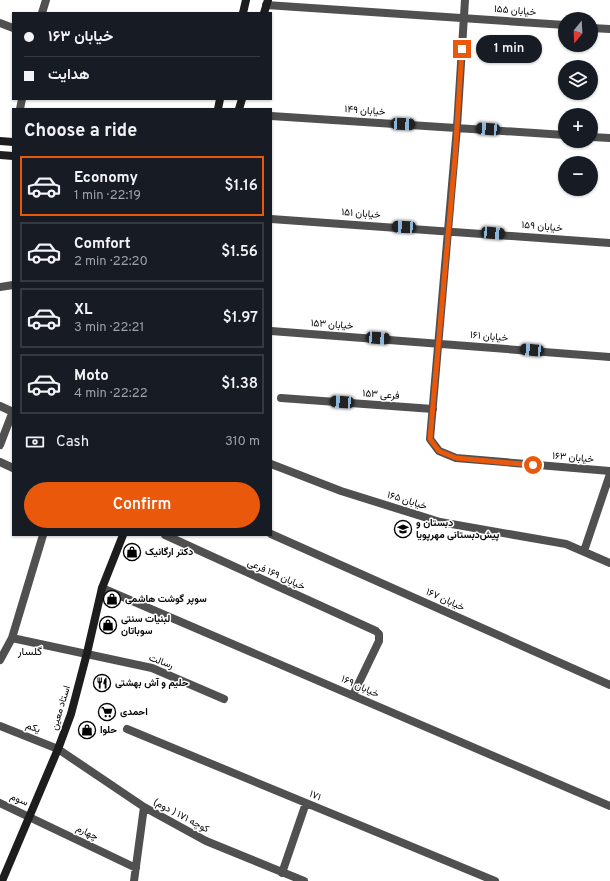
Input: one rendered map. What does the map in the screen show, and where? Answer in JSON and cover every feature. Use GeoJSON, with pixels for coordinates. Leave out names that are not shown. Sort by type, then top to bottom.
{"type":"FeatureCollection","features":[{"type":"Feature","properties":{"kind":"main road"},"geometry":{"type":"LineString","coordinates":[[243,12],[246,0]]}},
{"type":"Feature","properties":{"kind":"main road"},"geometry":{"type":"LineString","coordinates":[[0,141],[12,142]]}},
{"type":"Feature","properties":{"kind":"main road"},"geometry":{"type":"LineString","coordinates":[[0,154],[12,156]]}},
{"type":"Feature","properties":{"kind":"main road","name":"استاد معین"},"geometry":{"type":"LineString","coordinates":[[2,881],[58,749],[71,714],[102,588],[123,536]]}},
{"type":"Feature","properties":{"kind":"street"},"geometry":{"type":"LineString","coordinates":[[45,12],[46,0]]}},
{"type":"Feature","properties":{"kind":"street"},"geometry":{"type":"LineString","coordinates":[[433,409],[449,230],[465,0]]}},
{"type":"Feature","properties":{"kind":"street","name":"خیابان ۱۵۵"},"geometry":{"type":"LineString","coordinates":[[266,6],[464,17],[558,24]]}},
{"type":"Feature","properties":{"kind":"street"},"geometry":{"type":"LineString","coordinates":[[0,24],[12,28]]}},
{"type":"Feature","properties":{"kind":"street"},"geometry":{"type":"LineString","coordinates":[[598,28],[610,29]]}},
{"type":"Feature","properties":{"kind":"street","name":"خیابان ۱۴۹"},"geometry":{"type":"LineString","coordinates":[[272,116],[558,134]]}},
{"type":"Feature","properties":{"kind":"street"},"geometry":{"type":"LineString","coordinates":[[598,137],[610,138]]}},
{"type":"Feature","properties":{"kind":"street","name":"خیابان ۱۵۱"},"geometry":{"type":"LineString","coordinates":[[272,218],[449,230]]}},
{"type":"Feature","properties":{"kind":"street","name":"خیابان ۱۵۹"},"geometry":{"type":"LineString","coordinates":[[449,230],[610,243]]}},
{"type":"Feature","properties":{"kind":"street"},"geometry":{"type":"LineString","coordinates":[[0,287],[12,285]]}},
{"type":"Feature","properties":{"kind":"street","name":"خیابان ۱۵۳"},"geometry":{"type":"LineString","coordinates":[[272,330],[439,343]]}},
{"type":"Feature","properties":{"kind":"street","name":"خیابان ۱۶۱"},"geometry":{"type":"LineString","coordinates":[[439,343],[610,357]]}},
{"type":"Feature","properties":{"kind":"street","name":"۱۵۳ فرعی"},"geometry":{"type":"LineString","coordinates":[[281,398],[433,409]]}},
{"type":"Feature","properties":{"kind":"street"},"geometry":{"type":"LineString","coordinates":[[0,406],[12,412]]}},
{"type":"Feature","properties":{"kind":"street","name":"خیابان ۱۶۳"},"geometry":{"type":"LineString","coordinates":[[433,409],[430,439],[439,451],[456,458],[610,473]]}},
{"type":"Feature","properties":{"kind":"street"},"geometry":{"type":"LineString","coordinates":[[0,445],[12,415]]}},
{"type":"Feature","properties":{"kind":"street"},"geometry":{"type":"LineString","coordinates":[[0,462],[12,468]]}},
{"type":"Feature","properties":{"kind":"street","name":"خیابان ۱۶۵"},"geometry":{"type":"LineString","coordinates":[[272,464],[341,491],[440,522],[566,544],[610,563]]}},
{"type":"Feature","properties":{"kind":"street"},"geometry":{"type":"LineString","coordinates":[[584,551],[610,473]]}},
{"type":"Feature","properties":{"kind":"street","name":"خیابان ۱۶۷"},"geometry":{"type":"LineString","coordinates":[[272,534],[610,685]]}},
{"type":"Feature","properties":{"kind":"street"},"geometry":{"type":"LineString","coordinates":[[0,660],[12,638],[43,536]]}},
{"type":"Feature","properties":{"kind":"street","name":"خیابان ۱۶۹ فرعی"},"geometry":{"type":"LineString","coordinates":[[166,536],[376,631],[379,634],[379,641],[353,695]]}},
{"type":"Feature","properties":{"kind":"street","name":"خیابان ۱۶۹"},"geometry":{"type":"LineString","coordinates":[[102,588],[610,806]]}},
{"type":"Feature","properties":{"kind":"street","name":"رسالت"},"geometry":{"type":"LineString","coordinates":[[12,638],[152,668],[224,699]]}},
{"type":"Feature","properties":{"kind":"street","name":"یکم"},"geometry":{"type":"LineString","coordinates":[[0,726],[58,749]]}},
{"type":"Feature","properties":{"kind":"street","name":"۱۷۱"},"geometry":{"type":"LineString","coordinates":[[127,729],[495,881]]}},
{"type":"Feature","properties":{"kind":"street","name":"کوچه ۱۷۱ ( دوم)"},"geometry":{"type":"LineString","coordinates":[[58,749],[144,807],[206,841],[304,881]]}},
{"type":"Feature","properties":{"kind":"street","name":"سوم"},"geometry":{"type":"LineString","coordinates":[[0,803],[29,816]]}},
{"type":"Feature","properties":{"kind":"street"},"geometry":{"type":"LineString","coordinates":[[282,873],[306,803]]}},
{"type":"Feature","properties":{"kind":"street"},"geometry":{"type":"LineString","coordinates":[[134,881],[144,807]]}},
{"type":"Feature","properties":{"kind":"street","name":"چهارم"},"geometry":{"type":"LineString","coordinates":[[29,816],[136,868]]}},
{"type":"Feature","properties":{"kind":"place","name":"دبستان و پیش‌دبستانی مهرپویا"},"geometry":{"type":"Point","coordinates":[403,529]}},
{"type":"Feature","properties":{"kind":"place","name":"دکتر ارگانیک"},"geometry":{"type":"Point","coordinates":[132,552]}},
{"type":"Feature","properties":{"kind":"place","name":"سوپر گوشت هاشمی"},"geometry":{"type":"Point","coordinates":[112,599]}},
{"type":"Feature","properties":{"kind":"place","name":"لبنیات سنتی سوباتان"},"geometry":{"type":"Point","coordinates":[108,625]}},
{"type":"Feature","properties":{"kind":"place","name":"حلیم و آش بهشتی"},"geometry":{"type":"Point","coordinates":[102,683]}},
{"type":"Feature","properties":{"kind":"place","name":"احمدی"},"geometry":{"type":"Point","coordinates":[107,712]}},
{"type":"Feature","properties":{"kind":"place","name":"حلوا"},"geometry":{"type":"Point","coordinates":[87,730]}},
{"type":"Feature","properties":{"kind":"district","name":"گلسار"},"geometry":{"type":"Point","coordinates":[30,652]}},
{"type":"Feature","properties":{"kind":"route"},"geometry":{"type":"LineString","coordinates":[[462,49],[455,157],[430,439],[439,451],[456,458],[533,465]]}}]}
